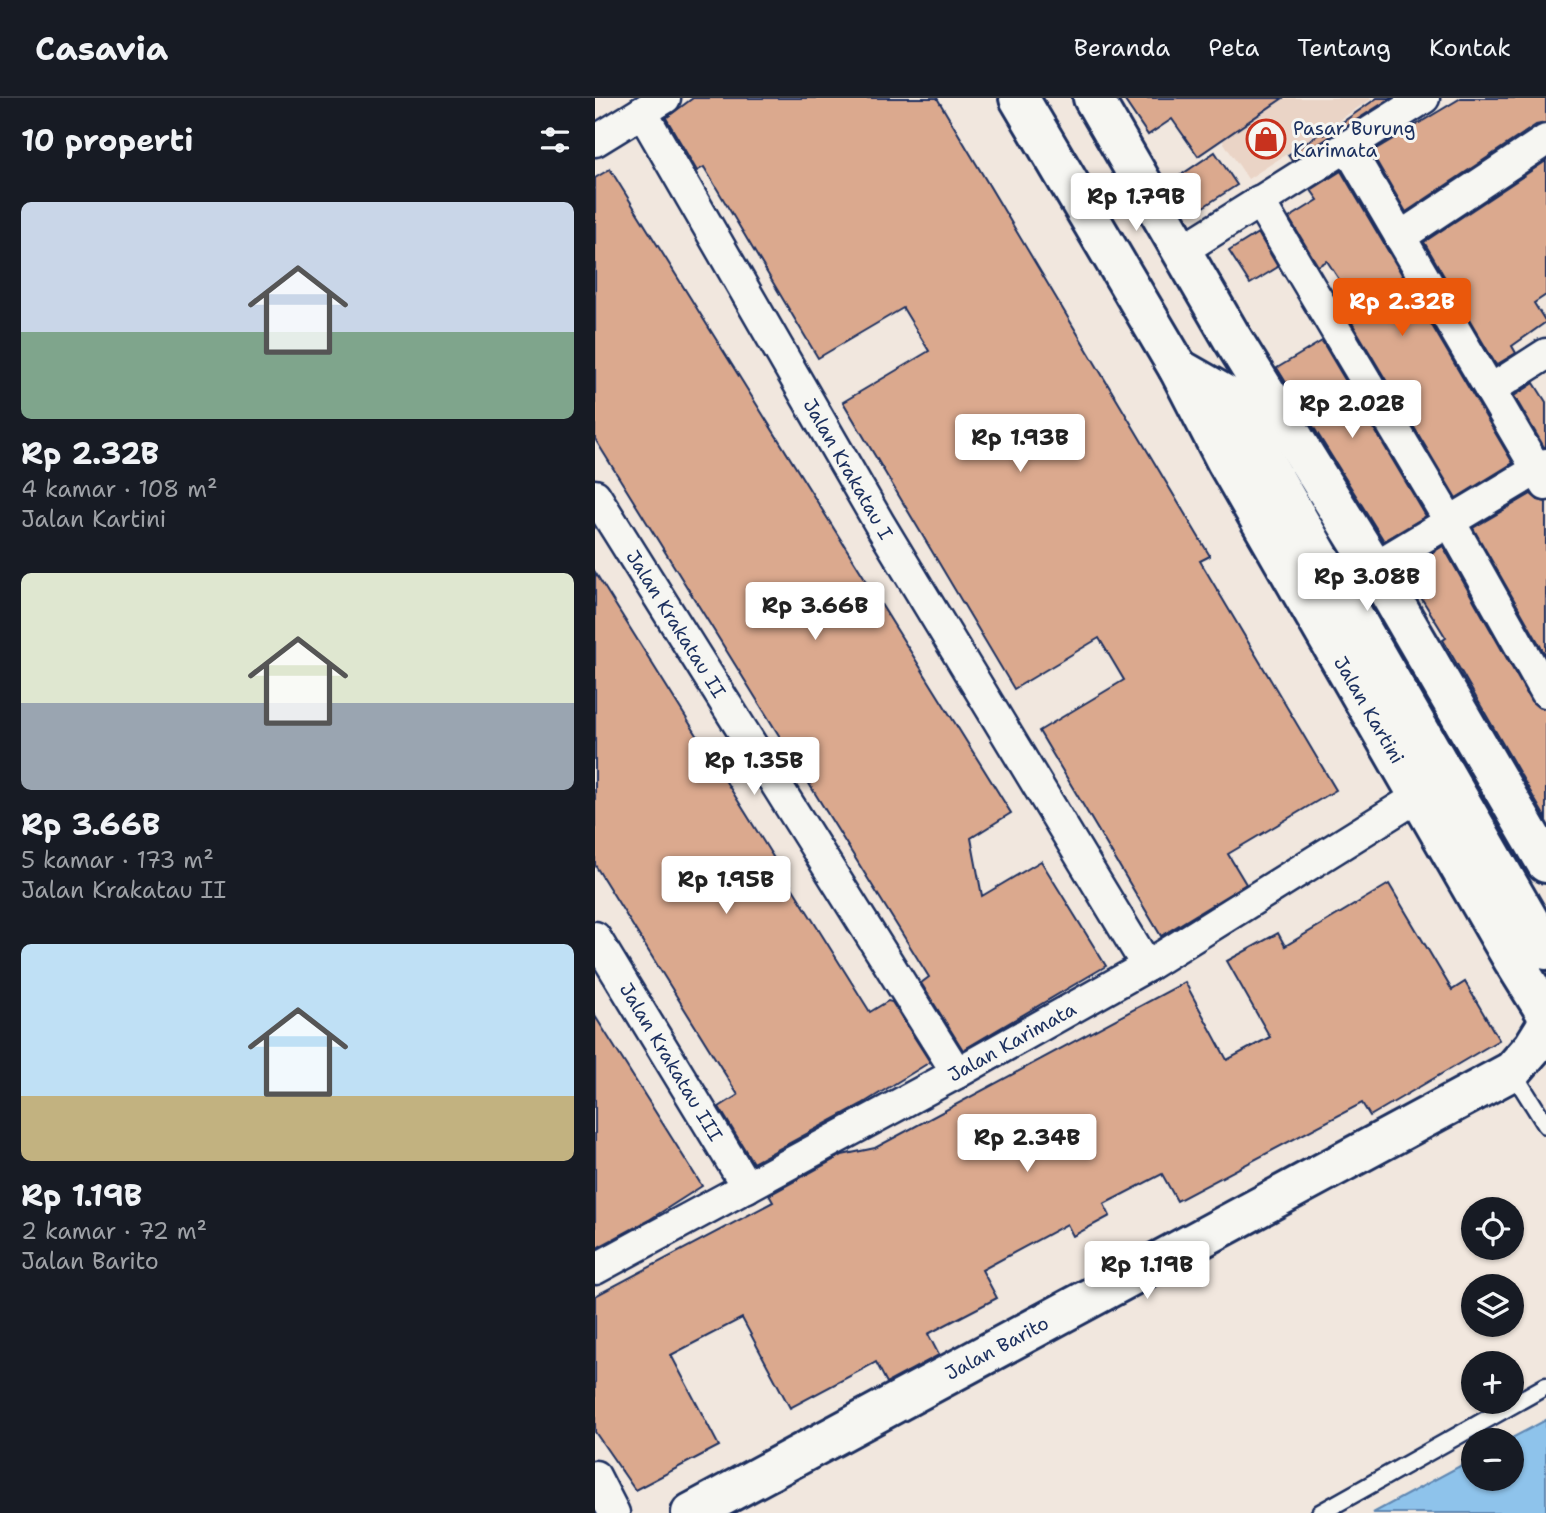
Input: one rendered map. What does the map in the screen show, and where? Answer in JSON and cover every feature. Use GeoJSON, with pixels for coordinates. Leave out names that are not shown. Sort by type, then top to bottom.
{"type":"FeatureCollection","features":[{"type":"Feature","properties":{"kind":"main road","name":"Jalan Kartini"},"geometry":{"type":"LineString","coordinates":[[1019,98],[1178,368],[1226,461],[1546,1013]]}},
{"type":"Feature","properties":{"kind":"main road"},"geometry":{"type":"LineString","coordinates":[[1093,98],[1232,338],[1374,567],[1546,863]]}},
{"type":"Feature","properties":{"kind":"main road"},"geometry":{"type":"LineString","coordinates":[[1229,399],[1232,338]]}},
{"type":"Feature","properties":{"kind":"main road","name":"Jalan Kartini"},"geometry":{"type":"LineString","coordinates":[[1178,368],[1229,399],[1546,950]]}},
{"type":"Feature","properties":{"kind":"main road","name":"Jalan Barito"},"geometry":{"type":"LineString","coordinates":[[691,1513],[1512,1071],[1533,1047],[1546,1026]]}},
{"type":"Feature","properties":{"kind":"street"},"geometry":{"type":"LineString","coordinates":[[1181,251],[1424,98]]}},
{"type":"Feature","properties":{"kind":"street"},"geometry":{"type":"LineString","coordinates":[[595,141],[653,105]]}},
{"type":"Feature","properties":{"kind":"street","name":"Jalan Krakatau I"},"geometry":{"type":"LineString","coordinates":[[653,105],[880,523],[1147,966]]}},
{"type":"Feature","properties":{"kind":"street"},"geometry":{"type":"LineString","coordinates":[[1400,237],[1546,140]]}},
{"type":"Feature","properties":{"kind":"street"},"geometry":{"type":"LineString","coordinates":[[1347,146],[1490,390],[1543,473],[1450,522],[1374,567]]}},
{"type":"Feature","properties":{"kind":"street"},"geometry":{"type":"LineString","coordinates":[[1259,201],[1450,522],[1546,692]]}},
{"type":"Feature","properties":{"kind":"street"},"geometry":{"type":"LineString","coordinates":[[1490,390],[1546,354]]}},
{"type":"Feature","properties":{"kind":"street","name":"Jalan Krakatau II"},"geometry":{"type":"LineString","coordinates":[[595,495],[957,1073]]}},
{"type":"Feature","properties":{"kind":"street","name":"Jalan Karimata"},"geometry":{"type":"LineString","coordinates":[[595,1269],[957,1073],[1147,966],[1419,796]]}},
{"type":"Feature","properties":{"kind":"street","name":"Jalan Krakatau III"},"geometry":{"type":"LineString","coordinates":[[595,937],[747,1187]]}},
{"type":"Feature","properties":{"kind":"street"},"geometry":{"type":"LineString","coordinates":[[595,1476],[614,1513]]}},
{"type":"Feature","properties":{"kind":"lane"},"geometry":{"type":"LineString","coordinates":[[1512,1071],[1546,1125]]}},
{"type":"Feature","properties":{"kind":"lane"},"geometry":{"type":"LineString","coordinates":[[1319,1513],[1546,1386]]}},
{"type":"Feature","properties":{"kind":"shaded area","name":"Pasar Burung Karimata"},"geometry":{"type":"Polygon","coordinates":[[[1194,98],[1373,98],[1248,179],[1194,98]]]}},
{"type":"Feature","properties":{"kind":"water"},"geometry":{"type":"Polygon","coordinates":[[[1546,1420],[1546,1513],[1373,1513],[1461,1465],[1461,1491],[1524,1491],[1524,1432],[1546,1420]]]}},
{"type":"Feature","properties":{"kind":"building"},"geometry":{"type":"Polygon","coordinates":[[[693,98],[937,98],[1210,556],[1200,561],[1336,790],[1228,854],[1246,884],[1161,936],[1039,731],[1124,680],[1099,638],[1014,689],[843,402],[929,351],[903,308],[818,358],[704,167],[697,171],[666,118],[693,98]]]}},
{"type":"Feature","properties":{"kind":"building"},"geometry":{"type":"Polygon","coordinates":[[[1123,98],[1283,98],[1198,156],[1172,119],[1148,135],[1123,98]]]}},
{"type":"Feature","properties":{"kind":"building"},"geometry":{"type":"Polygon","coordinates":[[[1377,98],[1391,98],[1292,161],[1288,155],[1322,132],[1324,135],[1377,98]]]}},
{"type":"Feature","properties":{"kind":"building"},"geometry":{"type":"Polygon","coordinates":[[[1461,98],[1546,98],[1546,123],[1536,125],[1406,212],[1371,152],[1461,98]]]}},
{"type":"Feature","properties":{"kind":"building"},"geometry":{"type":"Polygon","coordinates":[[[1215,152],[1237,185],[1197,211],[1175,179],[1215,152]]]}},
{"type":"Feature","properties":{"kind":"building"},"geometry":{"type":"Polygon","coordinates":[[[1546,161],[1546,295],[1534,303],[1546,322],[1512,346],[1516,353],[1496,365],[1424,242],[1546,161]]]}},
{"type":"Feature","properties":{"kind":"building"},"geometry":{"type":"Polygon","coordinates":[[[610,169],[1011,813],[971,838],[982,896],[1041,861],[1106,966],[963,1050],[921,983],[929,977],[595,439],[595,178],[610,169]]]}},
{"type":"Feature","properties":{"kind":"building"},"geometry":{"type":"Polygon","coordinates":[[[1341,171],[1513,463],[1456,498],[1352,323],[1363,316],[1327,261],[1318,266],[1289,218],[1318,200],[1311,190],[1341,171]]]}},
{"type":"Feature","properties":{"kind":"building"},"geometry":{"type":"Polygon","coordinates":[[[1258,233],[1278,267],[1250,284],[1229,251],[1258,233]]]}},
{"type":"Feature","properties":{"kind":"building"},"geometry":{"type":"Polygon","coordinates":[[[1322,341],[1426,516],[1384,541],[1277,368],[1322,341]]]}},
{"type":"Feature","properties":{"kind":"building"},"geometry":{"type":"Polygon","coordinates":[[[1534,383],[1546,402],[1546,447],[1514,396],[1534,383]]]}},
{"type":"Feature","properties":{"kind":"building"},"geometry":{"type":"Polygon","coordinates":[[[1531,494],[1546,502],[1546,656],[1473,528],[1531,494]]]}},
{"type":"Feature","properties":{"kind":"building"},"geometry":{"type":"Polygon","coordinates":[[[1443,546],[1531,701],[1546,709],[1546,819],[1443,640],[1446,638],[1404,570],[1443,546]]]}},
{"type":"Feature","properties":{"kind":"building"},"geometry":{"type":"Polygon","coordinates":[[[595,572],[870,1012],[888,1001],[892,1002],[930,1062],[862,1104],[753,1163],[719,1107],[738,1095],[595,865],[595,572]]]}},
{"type":"Feature","properties":{"kind":"building"},"geometry":{"type":"Polygon","coordinates":[[[1389,884],[1452,990],[1465,982],[1499,1040],[1370,1116],[1362,1103],[1177,1201],[1162,1174],[1104,1204],[1110,1216],[1073,1236],[1067,1224],[982,1270],[997,1298],[928,1334],[939,1355],[887,1383],[876,1362],[790,1408],[742,1318],[671,1355],[719,1446],[635,1490],[595,1432],[595,1296],[773,1202],[769,1195],[842,1155],[875,1148],[1185,982],[1227,1060],[1270,1037],[1227,961],[1278,933],[1285,946],[1389,884]]]}},
{"type":"Feature","properties":{"kind":"building"},"geometry":{"type":"Polygon","coordinates":[[[595,1016],[702,1186],[649,1220],[595,1249],[595,1016]]]}},
{"type":"Feature","properties":{"kind":"place","name":"Pasar Burung Karimata"},"geometry":{"type":"Point","coordinates":[1266,139]}}]}
